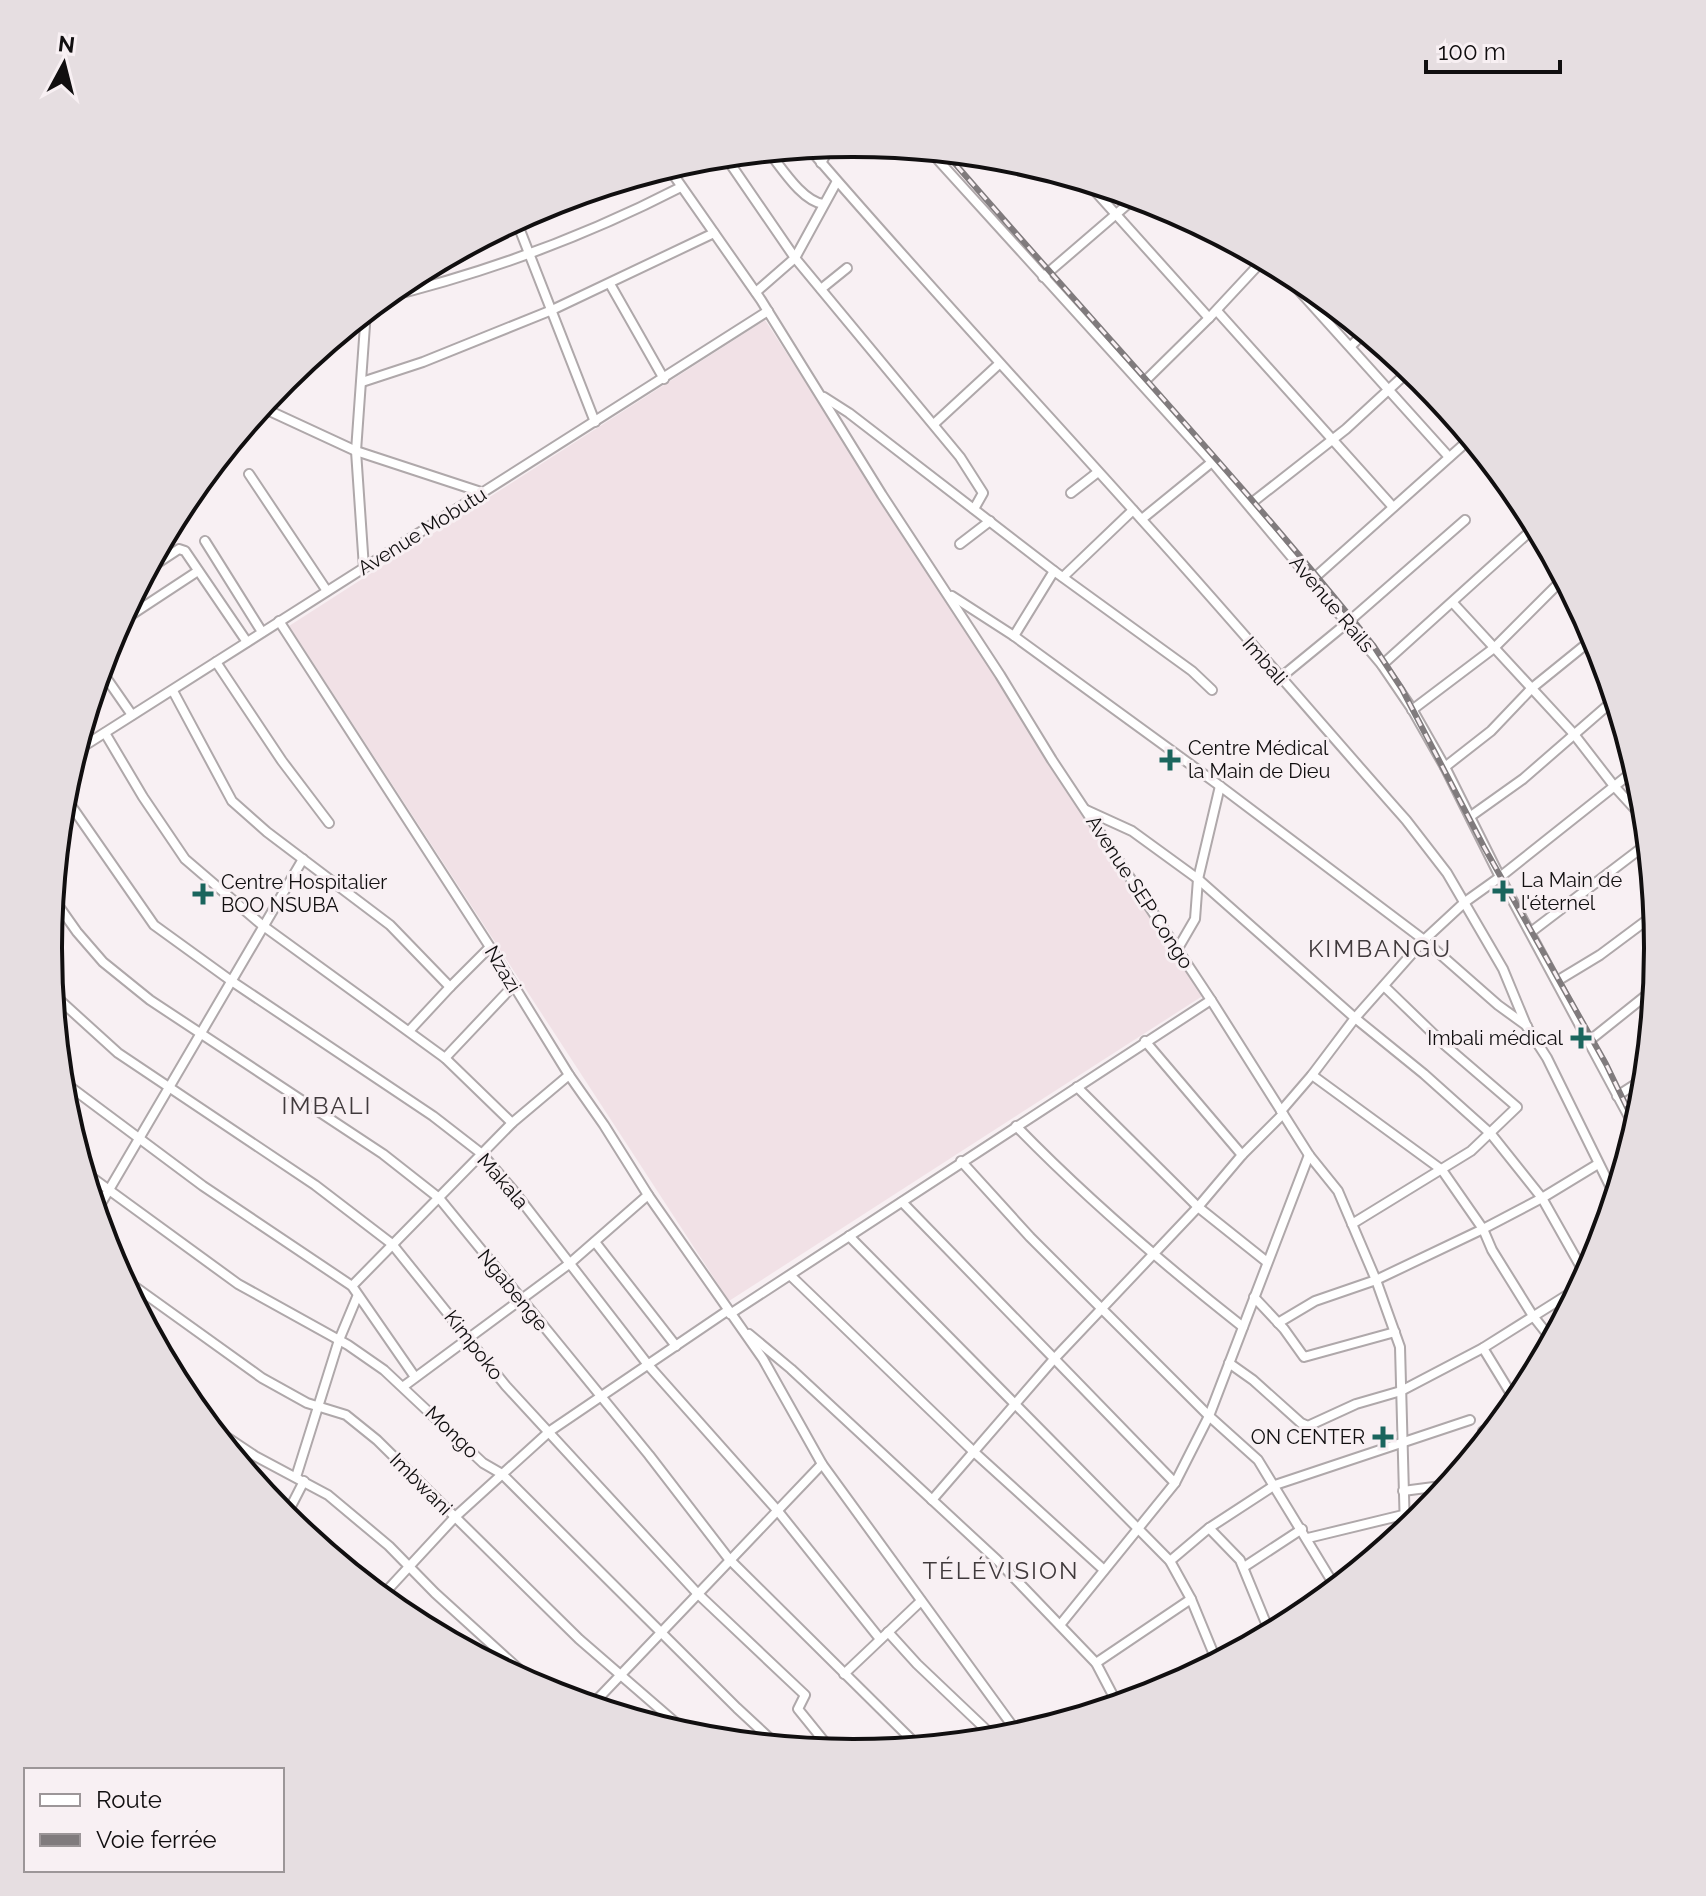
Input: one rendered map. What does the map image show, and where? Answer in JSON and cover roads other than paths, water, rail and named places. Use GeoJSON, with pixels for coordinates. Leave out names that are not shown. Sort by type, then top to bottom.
{"type":"FeatureCollection","features":[{"type":"Feature","properties":{"kind":"street"},"geometry":{"type":"LineString","coordinates":[[817,158],[821,163],[824,158]]}},
{"type":"Feature","properties":{"kind":"street"},"geometry":{"type":"LineString","coordinates":[[777,161],[798,187],[816,203],[823,204]]}},
{"type":"Feature","properties":{"kind":"street","name":"Avenue Rails"},"geometry":{"type":"LineString","coordinates":[[940,162],[1212,462],[1382,665],[1445,767],[1500,877],[1626,1113]]}},
{"type":"Feature","properties":{"kind":"street","name":"Imbali"},"geometry":{"type":"LineString","coordinates":[[821,163],[999,364],[1142,519],[1406,820],[1441,865],[1503,969],[1527,1027],[1547,1058],[1608,1183]]}},
{"type":"Feature","properties":{"kind":"street"},"geometry":{"type":"LineString","coordinates":[[732,167],[795,258],[935,423],[983,493],[974,509]]}},
{"type":"Feature","properties":{"kind":"street","name":"Avenue SEP Congo"},"geometry":{"type":"LineString","coordinates":[[675,178],[756,292],[1309,1155],[1338,1191],[1376,1280],[1400,1347],[1403,1515]]}},
{"type":"Feature","properties":{"kind":"street"},"geometry":{"type":"LineString","coordinates":[[756,292],[795,258],[836,183]]}},
{"type":"Feature","properties":{"kind":"street"},"geometry":{"type":"LineString","coordinates":[[420,287],[599,228],[681,187]]}},
{"type":"Feature","properties":{"kind":"street"},"geometry":{"type":"LineString","coordinates":[[1099,197],[1209,318]]}},
{"type":"Feature","properties":{"kind":"street"},"geometry":{"type":"LineString","coordinates":[[1043,277],[1126,206]]}},
{"type":"Feature","properties":{"kind":"street"},"geometry":{"type":"LineString","coordinates":[[521,231],[595,422]]}},
{"type":"Feature","properties":{"kind":"street"},"geometry":{"type":"LineString","coordinates":[[362,382],[423,362],[552,310],[714,233]]}},
{"type":"Feature","properties":{"kind":"street"},"geometry":{"type":"LineString","coordinates":[[1142,384],[1217,311],[1255,267]]}},
{"type":"Feature","properties":{"kind":"street"},"geometry":{"type":"LineString","coordinates":[[821,289],[847,268]]}},
{"type":"Feature","properties":{"kind":"street"},"geometry":{"type":"LineString","coordinates":[[610,284],[664,379]]}},
{"type":"Feature","properties":{"kind":"street"},"geometry":{"type":"LineString","coordinates":[[1312,304],[1449,457]]}},
{"type":"Feature","properties":{"kind":"street","name":"Avenue Mobutu"},"geometry":{"type":"LineString","coordinates":[[89,743],[768,311]]}},
{"type":"Feature","properties":{"kind":"street"},"geometry":{"type":"LineString","coordinates":[[1217,311],[1393,507]]}},
{"type":"Feature","properties":{"kind":"street"},"geometry":{"type":"LineString","coordinates":[[364,568],[356,451],[365,325]]}},
{"type":"Feature","properties":{"kind":"street"},"geometry":{"type":"LineString","coordinates":[[1351,346],[1358,339]]}},
{"type":"Feature","properties":{"kind":"street"},"geometry":{"type":"LineString","coordinates":[[935,423],[999,364]]}},
{"type":"Feature","properties":{"kind":"street"},"geometry":{"type":"LineString","coordinates":[[1249,505],[1331,441],[1401,379]]}},
{"type":"Feature","properties":{"kind":"street"},"geometry":{"type":"LineString","coordinates":[[820,394],[1192,671],[1212,690]]}},
{"type":"Feature","properties":{"kind":"street"},"geometry":{"type":"LineString","coordinates":[[272,412],[356,451],[481,492]]}},
{"type":"Feature","properties":{"kind":"street"},"geometry":{"type":"LineString","coordinates":[[1312,580],[1463,445]]}},
{"type":"Feature","properties":{"kind":"street"},"geometry":{"type":"LineString","coordinates":[[1142,519],[1212,462]]}},
{"type":"Feature","properties":{"kind":"street"},"geometry":{"type":"LineString","coordinates":[[1071,493],[1098,472]]}},
{"type":"Feature","properties":{"kind":"street"},"geometry":{"type":"LineString","coordinates":[[249,474],[327,591]]}},
{"type":"Feature","properties":{"kind":"street"},"geometry":{"type":"LineString","coordinates":[[1063,577],[1133,510]]}},
{"type":"Feature","properties":{"kind":"street"},"geometry":{"type":"LineString","coordinates":[[1280,678],[1465,520]]}},
{"type":"Feature","properties":{"kind":"street"},"geometry":{"type":"LineString","coordinates":[[960,544],[990,521]]}},
{"type":"Feature","properties":{"kind":"street"},"geometry":{"type":"LineString","coordinates":[[1382,665],[1527,534]]}},
{"type":"Feature","properties":{"kind":"street"},"geometry":{"type":"LineString","coordinates":[[205,541],[262,632]]}},
{"type":"Feature","properties":{"kind":"street"},"geometry":{"type":"LineString","coordinates":[[164,560],[182,549],[247,642]]}},
{"type":"Feature","properties":{"kind":"street"},"geometry":{"type":"LineString","coordinates":[[138,610],[198,571]]}},
{"type":"Feature","properties":{"kind":"street"},"geometry":{"type":"LineString","coordinates":[[1014,636],[1054,571]]}},
{"type":"Feature","properties":{"kind":"street"},"geometry":{"type":"LineString","coordinates":[[1412,710],[1494,648],[1556,586]]}},
{"type":"Feature","properties":{"kind":"street"},"geometry":{"type":"LineString","coordinates":[[947,593],[1014,636],[1220,786],[1424,940],[1527,1027]]}},
{"type":"Feature","properties":{"kind":"street"},"geometry":{"type":"LineString","coordinates":[[1453,603],[1573,733],[1631,804]]}},
{"type":"Feature","properties":{"kind":"street","name":"Nzazi"},"geometry":{"type":"LineString","coordinates":[[279,621],[569,1075],[729,1313],[743,1328]]}},
{"type":"Feature","properties":{"kind":"street"},"geometry":{"type":"LineString","coordinates":[[1445,767],[1491,731],[1532,688],[1584,646]]}},
{"type":"Feature","properties":{"kind":"street"},"geometry":{"type":"LineString","coordinates":[[216,662],[282,761],[329,823]]}},
{"type":"Feature","properties":{"kind":"street"},"geometry":{"type":"LineString","coordinates":[[109,681],[132,715]]}},
{"type":"Feature","properties":{"kind":"street"},"geometry":{"type":"LineString","coordinates":[[173,691],[232,801],[390,925],[450,987]]}},
{"type":"Feature","properties":{"kind":"street"},"geometry":{"type":"LineString","coordinates":[[1471,816],[1523,779],[1606,706]]}},
{"type":"Feature","properties":{"kind":"street"},"geometry":{"type":"LineString","coordinates":[[105,733],[181,854],[262,925],[445,1058],[512,1123]]}},
{"type":"Feature","properties":{"kind":"street"},"geometry":{"type":"LineString","coordinates":[[932,1500],[1054,1359],[1198,1207],[1282,1112],[1355,1018],[1424,940],[1465,902],[1625,777]]}},
{"type":"Feature","properties":{"kind":"street"},"geometry":{"type":"LineString","coordinates":[[1177,950],[1195,919],[1198,879],[1220,786]]}},
{"type":"Feature","properties":{"kind":"street"},"geometry":{"type":"LineString","coordinates":[[1086,810],[1132,831],[1198,879],[1491,1134],[1542,1198],[1579,1263]]}},
{"type":"Feature","properties":{"kind":"street","name":"Makala"},"geometry":{"type":"LineString","coordinates":[[74,811],[146,917],[187,950],[441,1122],[482,1154],[649,1366],[777,1510],[880,1639]]}},
{"type":"Feature","properties":{"kind":"street"},"geometry":{"type":"LineString","coordinates":[[1531,932],[1638,851]]}},
{"type":"Feature","properties":{"kind":"street"},"geometry":{"type":"LineString","coordinates":[[103,1200],[303,859]]}},
{"type":"Feature","properties":{"kind":"street","name":"Ngabenge"},"geometry":{"type":"LineString","coordinates":[[63,913],[112,970],[150,1000],[383,1154],[439,1198],[657,1465],[729,1559],[907,1737]]}},
{"type":"Feature","properties":{"kind":"street"},"geometry":{"type":"LineString","coordinates":[[1557,981],[1600,955],[1643,923]]}},
{"type":"Feature","properties":{"kind":"street"},"geometry":{"type":"LineString","coordinates":[[410,1030],[490,947]]}},
{"type":"Feature","properties":{"kind":"street"},"geometry":{"type":"LineString","coordinates":[[445,1058],[513,986]]}},
{"type":"Feature","properties":{"kind":"street"},"geometry":{"type":"LineString","coordinates":[[1352,1224],[1471,1151],[1516,1110],[1515,1105],[1446,1046],[1385,987]]}},
{"type":"Feature","properties":{"kind":"street"},"geometry":{"type":"LineString","coordinates":[[1589,1041],[1642,999]]}},
{"type":"Feature","properties":{"kind":"street"},"geometry":{"type":"LineString","coordinates":[[389,1588],[455,1517],[550,1431],[1211,1000]]}},
{"type":"Feature","properties":{"kind":"street","name":"Kimpoko"},"geometry":{"type":"LineString","coordinates":[[65,1005],[94,1034],[237,1135],[315,1185],[392,1244],[506,1386],[697,1593],[805,1695],[798,1709],[821,1738]]}},
{"type":"Feature","properties":{"kind":"street"},"geometry":{"type":"LineString","coordinates":[[1145,1041],[1242,1155]]}},
{"type":"Feature","properties":{"kind":"street"},"geometry":{"type":"LineString","coordinates":[[352,1286],[512,1123],[569,1075]]}},
{"type":"Feature","properties":{"kind":"street"},"geometry":{"type":"LineString","coordinates":[[1312,1075],[1442,1170],[1483,1229],[1492,1250],[1545,1331]]}},
{"type":"Feature","properties":{"kind":"street"},"geometry":{"type":"LineString","coordinates":[[1077,1087],[1198,1207],[1267,1262]]}},
{"type":"Feature","properties":{"kind":"street"},"geometry":{"type":"LineString","coordinates":[[1617,1096],[1631,1087]]}},
{"type":"Feature","properties":{"kind":"street"},"geometry":{"type":"LineString","coordinates":[[75,1091],[239,1211],[352,1286],[415,1377]]}},
{"type":"Feature","properties":{"kind":"street"},"geometry":{"type":"LineString","coordinates":[[1016,1126],[1056,1168],[1152,1255],[1243,1327]]}},
{"type":"Feature","properties":{"kind":"street"},"geometry":{"type":"LineString","coordinates":[[1060,1625],[1175,1483],[1209,1416],[1309,1155]]}},
{"type":"Feature","properties":{"kind":"street"},"geometry":{"type":"LineString","coordinates":[[961,1161],[1030,1237],[1209,1416],[1258,1460],[1331,1579]]}},
{"type":"Feature","properties":{"kind":"street"},"geometry":{"type":"LineString","coordinates":[[1278,1323],[1315,1301],[1376,1280],[1483,1229],[1598,1164]]}},
{"type":"Feature","properties":{"kind":"street","name":"Mongo"},"geometry":{"type":"LineString","coordinates":[[98,1181],[238,1284],[339,1340],[376,1363],[404,1386],[483,1463],[502,1474],[765,1733]]}},
{"type":"Feature","properties":{"kind":"street"},"geometry":{"type":"LineString","coordinates":[[404,1386],[569,1264],[648,1195]]}},
{"type":"Feature","properties":{"kind":"street"},"geometry":{"type":"LineString","coordinates":[[902,1202],[1175,1483]]}},
{"type":"Feature","properties":{"kind":"street"},"geometry":{"type":"LineString","coordinates":[[849,1236],[1170,1561],[1191,1599],[1213,1652]]}},
{"type":"Feature","properties":{"kind":"street"},"geometry":{"type":"LineString","coordinates":[[595,1242],[676,1346]]}},
{"type":"Feature","properties":{"kind":"street"},"geometry":{"type":"LineString","coordinates":[[791,1276],[974,1452],[1104,1570]]}},
{"type":"Feature","properties":{"kind":"street","name":"Imbwani"},"geometry":{"type":"LineString","coordinates":[[141,1291],[262,1378],[307,1403],[337,1410],[356,1423],[619,1676],[668,1717]]}},
{"type":"Feature","properties":{"kind":"street"},"geometry":{"type":"LineString","coordinates":[[291,1503],[339,1340],[357,1297]]}},
{"type":"Feature","properties":{"kind":"street"},"geometry":{"type":"LineString","coordinates":[[1254,1297],[1304,1357],[1395,1332]]}},
{"type":"Feature","properties":{"kind":"street"},"geometry":{"type":"LineString","coordinates":[[1229,1363],[1305,1426],[1356,1404],[1401,1391],[1483,1348],[1562,1298]]}},
{"type":"Feature","properties":{"kind":"street"},"geometry":{"type":"LineString","coordinates":[[743,1328],[822,1464],[1010,1723]]}},
{"type":"Feature","properties":{"kind":"street"},"geometry":{"type":"LineString","coordinates":[[743,1328],[997,1560],[1096,1663],[1113,1695]]}},
{"type":"Feature","properties":{"kind":"street"},"geometry":{"type":"LineString","coordinates":[[1483,1348],[1509,1390]]}},
{"type":"Feature","properties":{"kind":"street"},"geometry":{"type":"LineString","coordinates":[[1170,1561],[1209,1528],[1275,1485],[1470,1420]]}},
{"type":"Feature","properties":{"kind":"street"},"geometry":{"type":"LineString","coordinates":[[236,1443],[328,1495],[409,1565],[508,1659]]}},
{"type":"Feature","properties":{"kind":"street"},"geometry":{"type":"LineString","coordinates":[[599,1697],[822,1464]]}},
{"type":"Feature","properties":{"kind":"street"},"geometry":{"type":"LineString","coordinates":[[1403,1491],[1431,1487]]}},
{"type":"Feature","properties":{"kind":"street"},"geometry":{"type":"LineString","coordinates":[[1244,1567],[1305,1533],[1403,1515]]}},
{"type":"Feature","properties":{"kind":"street"},"geometry":{"type":"LineString","coordinates":[[1209,1528],[1244,1567],[1266,1622]]}},
{"type":"Feature","properties":{"kind":"street"},"geometry":{"type":"LineString","coordinates":[[1096,1663],[1191,1599]]}},
{"type":"Feature","properties":{"kind":"street"},"geometry":{"type":"LineString","coordinates":[[844,1674],[921,1601]]}},
{"type":"Feature","properties":{"kind":"street"},"geometry":{"type":"LineString","coordinates":[[888,1632],[984,1728]]}},
{"type":"Feature","properties":{"kind":"railway"},"geometry":{"type":"LineString","coordinates":[[955,164],[1215,458],[1373,645],[1402,689],[1484,847],[1606,1064],[1627,1108]]}},
{"type":"Feature","properties":{"kind":"place","name":"Centre Médical la Main de Dieu"},"geometry":{"type":"Point","coordinates":[1170,760]}},
{"type":"Feature","properties":{"kind":"place","name":"La Main de l'éternel"},"geometry":{"type":"Point","coordinates":[1503,891]}},
{"type":"Feature","properties":{"kind":"place","name":"Centre Hospitalier BOO NSUBA"},"geometry":{"type":"Point","coordinates":[203,894]}},
{"type":"Feature","properties":{"kind":"place","name":"Imbali médical"},"geometry":{"type":"Point","coordinates":[1581,1038]}},
{"type":"Feature","properties":{"kind":"place","name":"ON CENTER"},"geometry":{"type":"Point","coordinates":[1383,1437]}},
{"type":"Feature","properties":{"kind":"district","name":"KIMBANGU"},"geometry":{"type":"Point","coordinates":[1380,948]}},
{"type":"Feature","properties":{"kind":"district","name":"IMBALI"},"geometry":{"type":"Point","coordinates":[327,1105]}},
{"type":"Feature","properties":{"kind":"district","name":"TÉLÉVISION"},"geometry":{"type":"Point","coordinates":[1001,1570]}}]}
